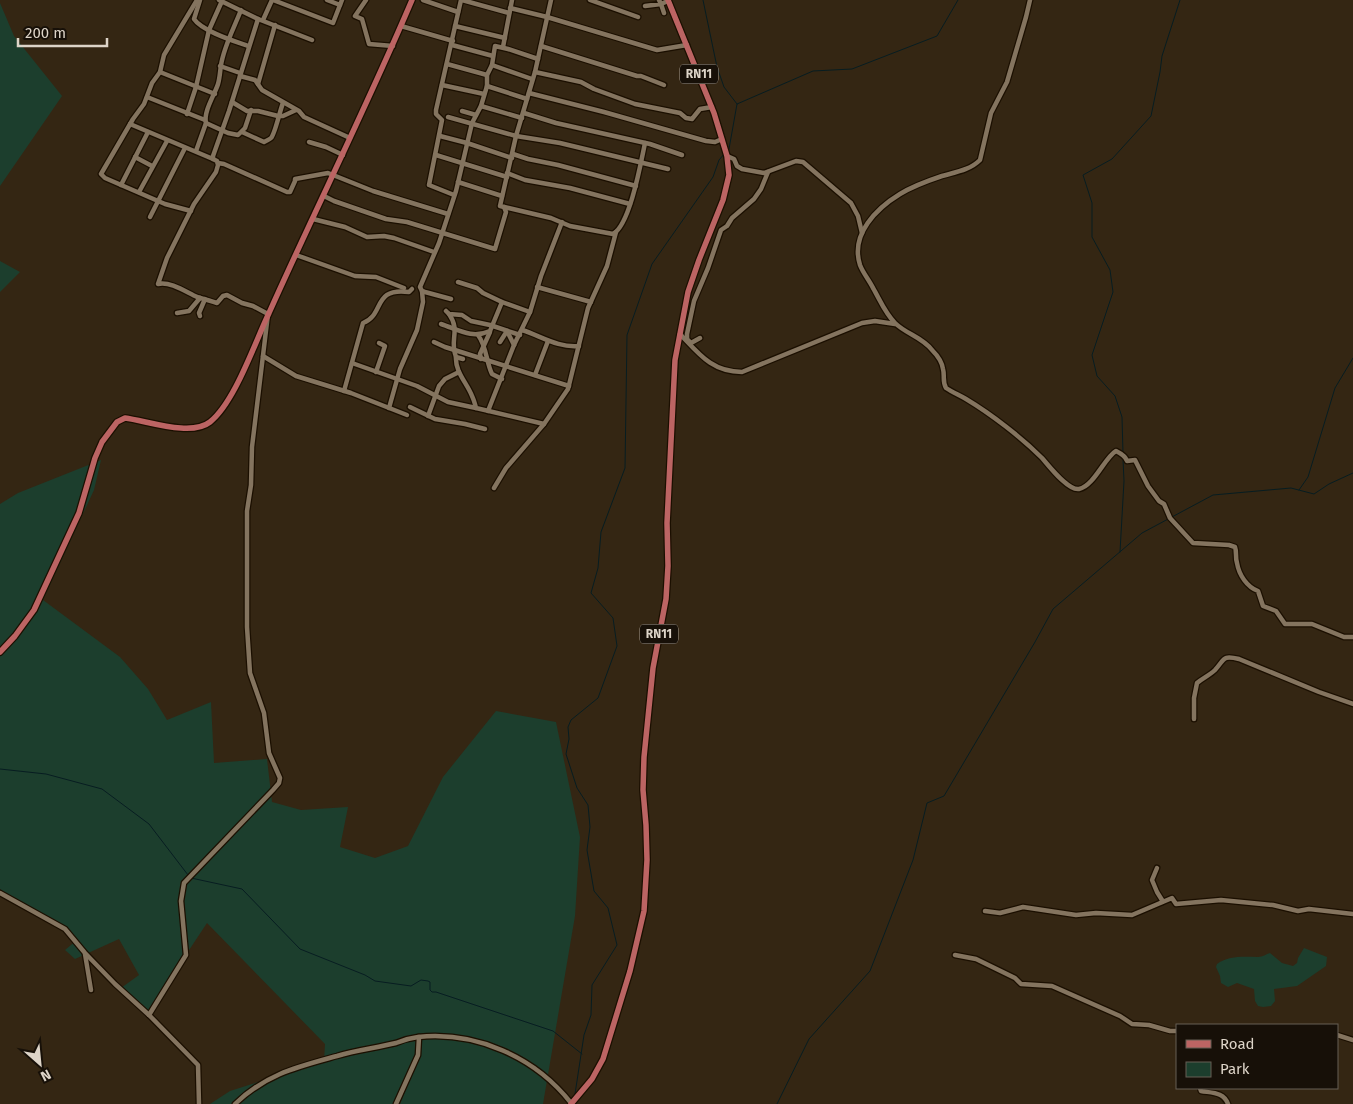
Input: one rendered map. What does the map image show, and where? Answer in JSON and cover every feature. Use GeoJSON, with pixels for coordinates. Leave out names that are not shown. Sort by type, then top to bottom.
{"type":"FeatureCollection","features":[{"type":"Feature","properties":{"kind":"main road"},"geometry":{"type":"LineString","coordinates":[[0,652],[21,630],[38,604],[79,513],[96,458],[102,442],[110,430],[120,420],[125,418],[177,428],[195,428],[210,422],[230,396],[334,175],[412,0]]}},
{"type":"Feature","properties":{"kind":"main road","name":"RN11"},"geometry":{"type":"LineString","coordinates":[[571,1104],[592,1079],[603,1059],[630,971],[644,911],[647,860],[643,790],[644,757],[653,668],[666,599],[668,566],[667,523],[674,386],[679,334],[692,278],[726,191],[729,175],[727,156],[712,107],[668,0]]}},
{"type":"Feature","properties":{"kind":"street"},"geometry":{"type":"LineString","coordinates":[[198,0],[194,20],[209,30],[248,46]]}},
{"type":"Feature","properties":{"kind":"street"},"geometry":{"type":"LineString","coordinates":[[191,211],[158,201],[103,177],[101,174],[147,96],[152,82],[160,72],[164,55],[198,0]]}},
{"type":"Feature","properties":{"kind":"street"},"geometry":{"type":"LineString","coordinates":[[212,159],[232,102],[248,46],[260,20],[273,0],[333,23],[341,3],[327,0]]}},
{"type":"Feature","properties":{"kind":"street"},"geometry":{"type":"LineString","coordinates":[[366,0],[355,16],[362,19],[369,44],[393,46]]}},
{"type":"Feature","properties":{"kind":"street"},"geometry":{"type":"LineString","coordinates":[[422,0],[458,12]]}},
{"type":"Feature","properties":{"kind":"street"},"geometry":{"type":"LineString","coordinates":[[454,195],[429,185],[442,120],[436,112],[461,0],[547,17],[656,50],[686,45]]}},
{"type":"Feature","properties":{"kind":"street"},"geometry":{"type":"LineString","coordinates":[[503,48],[512,0]]}},
{"type":"Feature","properties":{"kind":"street"},"geometry":{"type":"LineString","coordinates":[[551,0],[535,72],[516,136],[500,206],[562,222],[580,229],[607,233],[616,232]]}},
{"type":"Feature","properties":{"kind":"street"},"geometry":{"type":"LineString","coordinates":[[590,0],[638,17]]}},
{"type":"Feature","properties":{"kind":"street"},"geometry":{"type":"LineString","coordinates":[[646,6],[668,0]]}},
{"type":"Feature","properties":{"kind":"street"},"geometry":{"type":"LineString","coordinates":[[1030,0],[1007,82],[991,112],[980,160],[970,168],[924,182],[898,195],[875,213],[862,233],[858,252],[861,267],[888,314],[897,325],[919,338],[931,348],[943,368],[943,383],[946,388],[986,412],[1010,430],[1040,456],[1072,488],[1079,489],[1087,485],[1106,464],[1113,452],[1120,453],[1128,461],[1135,460],[1148,486],[1164,504],[1170,518],[1193,543],[1235,547],[1238,570],[1249,586],[1259,592],[1262,606],[1276,611],[1285,624],[1312,624],[1344,637],[1353,637]]}},
{"type":"Feature","properties":{"kind":"street"},"geometry":{"type":"LineString","coordinates":[[187,114],[196,87],[209,30],[220,1],[260,20],[312,40]]}},
{"type":"Feature","properties":{"kind":"street"},"geometry":{"type":"LineString","coordinates":[[660,2],[664,13]]}},
{"type":"Feature","properties":{"kind":"street"},"geometry":{"type":"LineString","coordinates":[[196,151],[212,97],[215,94],[219,81],[220,66],[241,10]]}},
{"type":"Feature","properties":{"kind":"street"},"geometry":{"type":"LineString","coordinates":[[258,84],[275,25]]}},
{"type":"Feature","properties":{"kind":"street"},"geometry":{"type":"LineString","coordinates":[[401,26],[493,56]]}},
{"type":"Feature","properties":{"kind":"street"},"geometry":{"type":"LineString","coordinates":[[456,26],[504,38]]}},
{"type":"Feature","properties":{"kind":"street"},"geometry":{"type":"LineString","coordinates":[[389,408],[400,369],[417,330],[423,302],[421,289],[442,233],[458,182],[472,123],[481,106],[487,86],[487,75],[492,65],[494,46],[538,59]]}},
{"type":"Feature","properties":{"kind":"street"},"geometry":{"type":"LineString","coordinates":[[541,46],[641,76],[664,85]]}},
{"type":"Feature","properties":{"kind":"street"},"geometry":{"type":"LineString","coordinates":[[447,64],[487,75]]}},
{"type":"Feature","properties":{"kind":"street"},"geometry":{"type":"LineString","coordinates":[[492,65],[532,79]]}},
{"type":"Feature","properties":{"kind":"street"},"geometry":{"type":"LineString","coordinates":[[220,66],[255,80],[258,87],[296,110],[302,116],[350,138]]}},
{"type":"Feature","properties":{"kind":"street"},"geometry":{"type":"LineString","coordinates":[[160,72],[215,94]]}},
{"type":"Feature","properties":{"kind":"street"},"geometry":{"type":"LineString","coordinates":[[535,72],[581,82],[634,104],[680,113],[686,118],[692,119],[700,109],[712,107]]}},
{"type":"Feature","properties":{"kind":"street"},"geometry":{"type":"LineString","coordinates":[[442,86],[484,94]]}},
{"type":"Feature","properties":{"kind":"street"},"geometry":{"type":"LineString","coordinates":[[487,86],[604,112],[706,141],[715,142],[722,139]]}},
{"type":"Feature","properties":{"kind":"street"},"geometry":{"type":"LineString","coordinates":[[147,96],[235,136],[245,128],[251,110]]}},
{"type":"Feature","properties":{"kind":"street"},"geometry":{"type":"LineString","coordinates":[[232,102],[247,111],[251,110],[278,116],[283,116],[296,110]]}},
{"type":"Feature","properties":{"kind":"street"},"geometry":{"type":"LineString","coordinates":[[242,132],[264,142],[271,139],[283,103]]}},
{"type":"Feature","properties":{"kind":"street"},"geometry":{"type":"LineString","coordinates":[[481,106],[645,143],[682,156]]}},
{"type":"Feature","properties":{"kind":"street"},"geometry":{"type":"LineString","coordinates":[[462,111],[476,115]]}},
{"type":"Feature","properties":{"kind":"street"},"geometry":{"type":"LineString","coordinates":[[448,117],[516,136],[560,143],[668,169]]}},
{"type":"Feature","properties":{"kind":"street"},"geometry":{"type":"LineString","coordinates":[[130,124],[287,192],[290,192],[295,179],[328,173],[373,191],[448,214]]}},
{"type":"Feature","properties":{"kind":"street"},"geometry":{"type":"LineString","coordinates":[[121,185],[148,132]]}},
{"type":"Feature","properties":{"kind":"street"},"geometry":{"type":"LineString","coordinates":[[440,136],[512,156],[558,165],[636,186]]}},
{"type":"Feature","properties":{"kind":"street"},"geometry":{"type":"LineString","coordinates":[[139,192],[152,166],[168,141]]}},
{"type":"Feature","properties":{"kind":"street"},"geometry":{"type":"LineString","coordinates":[[308,142],[326,147],[342,155]]}},
{"type":"Feature","properties":{"kind":"street"},"geometry":{"type":"LineString","coordinates":[[494,488],[506,468],[544,424],[569,386],[591,302],[607,266],[616,232],[622,224],[636,186],[645,143]]}},
{"type":"Feature","properties":{"kind":"street"},"geometry":{"type":"LineString","coordinates":[[150,217],[186,148]]}},
{"type":"Feature","properties":{"kind":"street"},"geometry":{"type":"LineString","coordinates":[[436,154],[525,180],[570,188],[630,204]]}},
{"type":"Feature","properties":{"kind":"street"},"geometry":{"type":"LineString","coordinates":[[727,156],[734,159],[737,166],[742,169],[768,172],[796,161],[808,166],[852,203],[858,216],[862,233]]}},
{"type":"Feature","properties":{"kind":"street"},"geometry":{"type":"LineString","coordinates":[[135,157],[152,166]]}},
{"type":"Feature","properties":{"kind":"street"},"geometry":{"type":"LineString","coordinates":[[149,1015],[186,956],[181,901],[184,884],[273,790],[280,780],[279,773],[269,753],[264,713],[250,672],[247,626],[247,511],[251,485],[252,441],[268,314],[225,295],[218,302],[202,299],[175,287],[161,283],[158,284],[166,258],[198,195],[213,177],[218,163]]}},
{"type":"Feature","properties":{"kind":"street"},"geometry":{"type":"LineString","coordinates":[[700,338],[691,343],[687,339],[687,334],[694,301],[721,230],[754,199],[761,190],[768,172]]}},
{"type":"Feature","properties":{"kind":"street"},"geometry":{"type":"LineString","coordinates":[[458,182],[502,196]]}},
{"type":"Feature","properties":{"kind":"street"},"geometry":{"type":"LineString","coordinates":[[324,196],[379,217],[407,222],[495,249],[505,217],[504,207]]}},
{"type":"Feature","properties":{"kind":"street"},"geometry":{"type":"LineString","coordinates":[[313,219],[345,227],[367,237],[384,236],[394,238],[434,252]]}},
{"type":"Feature","properties":{"kind":"street"},"geometry":{"type":"LineString","coordinates":[[488,411],[514,345],[530,312],[537,287],[562,222]]}},
{"type":"Feature","properties":{"kind":"street"},"geometry":{"type":"LineString","coordinates":[[296,255],[355,276],[376,277],[400,287],[421,289],[451,299]]}},
{"type":"Feature","properties":{"kind":"street"},"geometry":{"type":"LineString","coordinates":[[458,282],[477,288],[502,302],[530,312]]}},
{"type":"Feature","properties":{"kind":"street"},"geometry":{"type":"LineString","coordinates":[[537,287],[591,302]]}},
{"type":"Feature","properties":{"kind":"street"},"geometry":{"type":"LineString","coordinates":[[344,391],[363,323],[371,318],[382,300],[396,290],[409,292],[412,289]]}},
{"type":"Feature","properties":{"kind":"street"},"geometry":{"type":"LineString","coordinates":[[177,313],[189,311],[202,299]]}},
{"type":"Feature","properties":{"kind":"street"},"geometry":{"type":"LineString","coordinates":[[200,316],[202,299]]}},
{"type":"Feature","properties":{"kind":"street"},"geometry":{"type":"LineString","coordinates":[[481,359],[480,354],[502,302]]}},
{"type":"Feature","properties":{"kind":"street"},"geometry":{"type":"LineString","coordinates":[[476,408],[455,361],[453,341],[456,329],[448,313],[462,315],[491,329],[520,335]]}},
{"type":"Feature","properties":{"kind":"street"},"geometry":{"type":"LineString","coordinates":[[679,334],[706,360],[724,371],[742,372],[862,323],[875,321],[897,325]]}},
{"type":"Feature","properties":{"kind":"street"},"geometry":{"type":"LineString","coordinates":[[441,324],[467,335],[478,335],[491,329]]}},
{"type":"Feature","properties":{"kind":"street"},"geometry":{"type":"LineString","coordinates":[[522,330],[570,347],[579,346]]}},
{"type":"Feature","properties":{"kind":"street"},"geometry":{"type":"LineString","coordinates":[[500,342],[507,331]]}},
{"type":"Feature","properties":{"kind":"street"},"geometry":{"type":"LineString","coordinates":[[507,331],[514,345]]}},
{"type":"Feature","properties":{"kind":"street"},"geometry":{"type":"LineString","coordinates":[[535,375],[554,334]]}},
{"type":"Feature","properties":{"kind":"street"},"geometry":{"type":"LineString","coordinates":[[478,335],[484,346],[492,374],[502,379]]}},
{"type":"Feature","properties":{"kind":"street"},"geometry":{"type":"LineString","coordinates":[[434,342],[481,359],[569,386]]}},
{"type":"Feature","properties":{"kind":"street"},"geometry":{"type":"LineString","coordinates":[[376,372],[385,346],[379,343]]}},
{"type":"Feature","properties":{"kind":"street"},"geometry":{"type":"LineString","coordinates":[[263,356],[296,376],[344,391],[407,415]]}},
{"type":"Feature","properties":{"kind":"street"},"geometry":{"type":"LineString","coordinates":[[456,357],[463,359]]}},
{"type":"Feature","properties":{"kind":"street"},"geometry":{"type":"LineString","coordinates":[[352,363],[417,386],[448,402],[544,424]]}},
{"type":"Feature","properties":{"kind":"street"},"geometry":{"type":"LineString","coordinates":[[428,416],[439,386],[445,379],[459,372]]}},
{"type":"Feature","properties":{"kind":"street"},"geometry":{"type":"LineString","coordinates":[[410,408],[428,416],[485,429]]}},
{"type":"Feature","properties":{"kind":"street"},"geometry":{"type":"LineString","coordinates":[[1194,718],[1194,698],[1197,683],[1213,672],[1222,659],[1227,657],[1239,659],[1353,704]]}},
{"type":"Feature","properties":{"kind":"street"},"geometry":{"type":"LineString","coordinates":[[1158,868],[1152,880],[1162,900],[1161,904]]}},
{"type":"Feature","properties":{"kind":"street"},"geometry":{"type":"LineString","coordinates":[[0,893],[65,929],[114,984],[149,1015],[198,1065],[199,1104]]}},
{"type":"Feature","properties":{"kind":"street"},"geometry":{"type":"LineString","coordinates":[[985,911],[1000,913],[1023,907],[1076,915],[1096,913],[1132,915],[1172,898],[1176,904],[1221,900],[1273,905],[1298,911],[1309,909],[1353,914]]}},
{"type":"Feature","properties":{"kind":"street"},"geometry":{"type":"LineString","coordinates":[[85,953],[91,990]]}},
{"type":"Feature","properties":{"kind":"street"},"geometry":{"type":"LineString","coordinates":[[955,955],[976,959],[1015,978],[1021,984],[1052,986],[1120,1016],[1132,1024],[1176,1031]]}},
{"type":"Feature","properties":{"kind":"street"},"geometry":{"type":"LineString","coordinates":[[235,1104],[262,1082],[290,1068],[354,1051],[419,1037],[440,1036],[468,1039],[482,1043],[523,1060],[549,1079],[571,1104]]}},
{"type":"Feature","properties":{"kind":"street"},"geometry":{"type":"LineString","coordinates":[[1338,1036],[1353,1040]]}},
{"type":"Feature","properties":{"kind":"street"},"geometry":{"type":"LineString","coordinates":[[396,1104],[418,1055],[419,1037]]}},
{"type":"Feature","properties":{"kind":"street"},"geometry":{"type":"LineString","coordinates":[[1200,1089],[1201,1091],[1221,1095],[1228,1104]]}},
{"type":"Feature","properties":{"kind":"green space"},"geometry":{"type":"Polygon","coordinates":[[[0,3],[14,36],[62,96],[0,186],[0,3]]]}},
{"type":"Feature","properties":{"kind":"green space"},"geometry":{"type":"Polygon","coordinates":[[[0,261],[20,272],[0,292],[0,261]]]}},
{"type":"Feature","properties":{"kind":"green space"},"geometry":{"type":"Polygon","coordinates":[[[101,460],[94,490],[43,600],[120,657],[148,689],[167,720],[211,702],[214,763],[267,759],[272,802],[301,810],[348,807],[340,847],[375,858],[408,846],[443,777],[496,711],[556,722],[580,837],[575,916],[543,1104],[400,1104],[407,1087],[397,1104],[210,1104],[230,1091],[324,1061],[325,1044],[207,923],[148,1012],[121,988],[139,975],[119,939],[75,959],[65,950],[77,940],[63,926],[0,890],[0,504],[18,493],[101,460]]]}},
{"type":"Feature","properties":{"kind":"green space"},"geometry":{"type":"Polygon","coordinates":[[[1304,948],[1327,957],[1326,966],[1297,986],[1274,989],[1275,1001],[1271,1006],[1258,1006],[1255,1001],[1254,989],[1237,983],[1228,987],[1221,983],[1216,967],[1222,961],[1237,957],[1260,957],[1270,953],[1282,963],[1293,966],[1297,963],[1304,948]]]}},
{"type":"Feature","properties":{"kind":"waterway"},"geometry":{"type":"LineString","coordinates":[[703,0],[717,67],[724,87],[737,104]]}},
{"type":"Feature","properties":{"kind":"waterway"},"geometry":{"type":"LineString","coordinates":[[729,149],[737,104],[813,71],[852,69],[937,36],[958,0]]}},
{"type":"Feature","properties":{"kind":"waterway"},"geometry":{"type":"LineString","coordinates":[[1123,453],[1122,417],[1115,396],[1097,376],[1092,355],[1113,292],[1110,270],[1092,237],[1092,203],[1083,175],[1112,159],[1151,116],[1162,56],[1180,0]]}},
{"type":"Feature","properties":{"kind":"waterway"},"geometry":{"type":"LineString","coordinates":[[575,1094],[584,1035],[591,1015],[592,985],[617,945],[608,908],[594,891],[587,850],[590,827],[588,805],[577,788],[566,754],[569,739],[568,727],[571,720],[598,698],[617,646],[613,618],[591,593],[598,568],[601,532],[625,468],[627,335],[652,264],[713,177],[719,160],[725,153]]}},
{"type":"Feature","properties":{"kind":"waterway"},"geometry":{"type":"LineString","coordinates":[[1299,490],[1308,477],[1335,388],[1353,358]]}},
{"type":"Feature","properties":{"kind":"waterway"},"geometry":{"type":"LineString","coordinates":[[1120,552],[1124,481],[1123,459]]}},
{"type":"Feature","properties":{"kind":"waterway"},"geometry":{"type":"LineString","coordinates":[[777,1104],[809,1039],[870,971],[913,860],[927,803],[944,796],[1053,609],[1142,533],[1213,495],[1291,488],[1314,494],[1329,484],[1353,473]]}},
{"type":"Feature","properties":{"kind":"waterway"},"geometry":{"type":"LineString","coordinates":[[0,769],[46,774],[102,789],[149,824],[188,875]]}},
{"type":"Feature","properties":{"kind":"waterway"},"geometry":{"type":"LineString","coordinates":[[191,878],[242,889],[300,949],[365,975],[375,981],[411,986],[421,980],[428,981],[430,982],[430,990],[432,992],[553,1031],[582,1054]]}}]}
